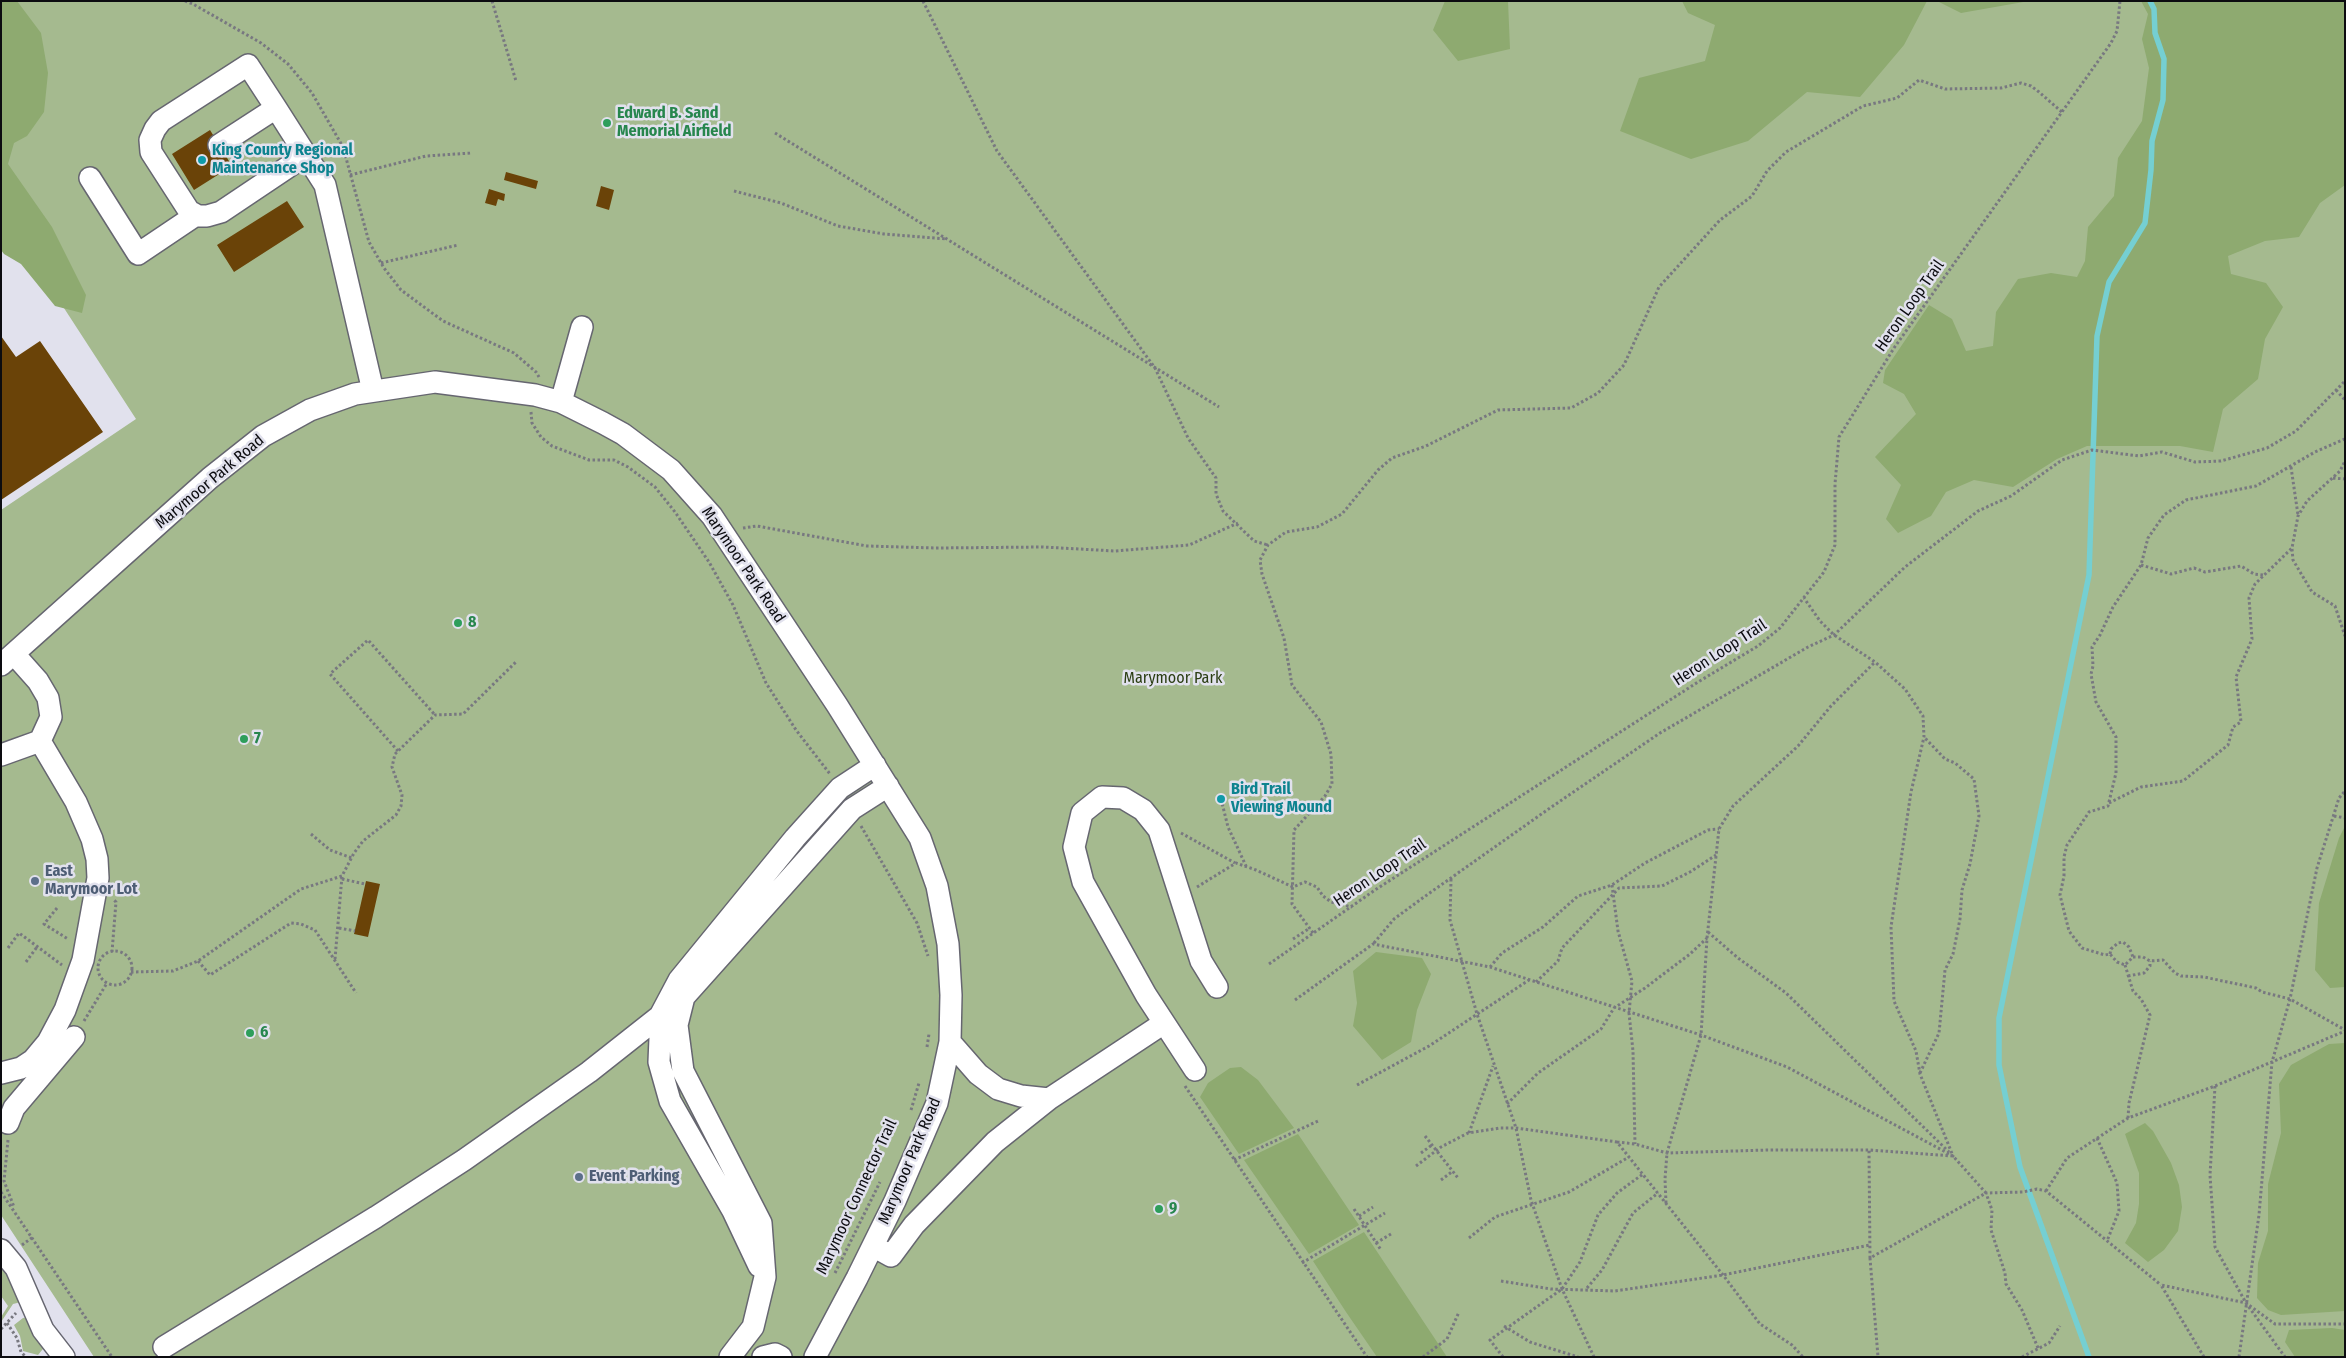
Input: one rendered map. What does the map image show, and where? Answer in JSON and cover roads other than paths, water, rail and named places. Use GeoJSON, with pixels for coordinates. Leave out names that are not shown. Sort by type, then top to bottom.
{"type":"FeatureCollection","features":[{"type":"Feature","properties":{"kind":"street"},"geometry":{"type":"LineString","coordinates":[[306,156],[221,212],[207,216],[196,215],[189,211],[151,152],[150,140],[161,121],[248,65],[325,185],[373,391]]}},
{"type":"Feature","properties":{"kind":"street"},"geometry":{"type":"LineString","coordinates":[[219,146],[276,108]]}},
{"type":"Feature","properties":{"kind":"street"},"geometry":{"type":"LineString","coordinates":[[90,178],[138,254],[196,215]]}},
{"type":"Feature","properties":{"kind":"street"},"geometry":{"type":"LineString","coordinates":[[561,402],[582,327]]}},
{"type":"Feature","properties":{"kind":"street","name":"Marymoor Park Road"},"geometry":{"type":"LineString","coordinates":[[8,659],[210,478],[263,436],[310,410],[355,394],[435,382],[523,393],[561,402],[623,434],[671,470],[712,516],[875,764],[920,838],[937,886],[948,944],[952,995],[950,1042],[937,1103],[873,1246],[815,1357]]}},
{"type":"Feature","properties":{"kind":"street"},"geometry":{"type":"LineString","coordinates":[[1,755],[40,741],[51,717],[48,698],[38,681],[8,659]]}},
{"type":"Feature","properties":{"kind":"street"},"geometry":{"type":"LineString","coordinates":[[1,1073],[21,1068],[33,1060],[48,1042],[65,1010],[82,960],[98,878],[97,860],[92,839],[76,802],[40,741]]}},
{"type":"Feature","properties":{"kind":"street"},"geometry":{"type":"LineString","coordinates":[[765,1278],[733,1211],[670,1102],[658,1062],[661,1014],[679,980],[795,838],[840,788],[875,764]]}},
{"type":"Feature","properties":{"kind":"street"},"geometry":{"type":"LineString","coordinates":[[164,1347],[393,1206],[464,1160],[589,1072],[684,997],[852,809],[888,786]]}},
{"type":"Feature","properties":{"kind":"street"},"geometry":{"type":"LineString","coordinates":[[1188,1075],[1164,1024],[1120,950],[1083,882],[1074,847],[1082,813],[1102,797],[1123,798],[1143,810],[1159,830],[1200,961],[1217,987]]}},
{"type":"Feature","properties":{"kind":"street"},"geometry":{"type":"LineString","coordinates":[[684,997],[677,1024],[683,1071],[761,1223],[765,1278],[753,1327],[730,1357]]}},
{"type":"Feature","properties":{"kind":"street"},"geometry":{"type":"LineString","coordinates":[[873,1246],[891,1256],[914,1225],[995,1142],[1049,1099],[1164,1024]]}},
{"type":"Feature","properties":{"kind":"street"},"geometry":{"type":"LineString","coordinates":[[8,1123],[14,1108],[74,1037]]}},
{"type":"Feature","properties":{"kind":"street"},"geometry":{"type":"LineString","coordinates":[[950,1042],[978,1074],[998,1089],[1021,1096],[1049,1099]]}},
{"type":"Feature","properties":{"kind":"street"},"geometry":{"type":"LineString","coordinates":[[1,1250],[16,1268],[43,1330],[64,1357]]}},
{"type":"Feature","properties":{"kind":"street"},"geometry":{"type":"LineString","coordinates":[[763,1357],[775,1354],[782,1357]]}},
{"type":"Feature","properties":{"kind":"waterway"},"geometry":{"type":"LineString","coordinates":[[2089,1357],[2020,1167],[1999,1065],[1999,1018],[2089,575],[2097,336],[2109,282],[2145,223],[2152,141],[2163,100],[2164,59],[2155,33],[2154,9],[2150,1]]}},
{"type":"Feature","properties":{"kind":"place","name":"Edward B. Sand Memorial Airfield"},"geometry":{"type":"Point","coordinates":[607,123]}},
{"type":"Feature","properties":{"kind":"place","name":"King County Regional Maintenance Shop"},"geometry":{"type":"Point","coordinates":[202,160]}},
{"type":"Feature","properties":{"kind":"place","name":"8"},"geometry":{"type":"Point","coordinates":[458,623]}},
{"type":"Feature","properties":{"kind":"place","name":"7"},"geometry":{"type":"Point","coordinates":[244,739]}},
{"type":"Feature","properties":{"kind":"place","name":"Bird Trail Viewing Mound"},"geometry":{"type":"Point","coordinates":[1221,799]}},
{"type":"Feature","properties":{"kind":"place","name":"East Marymoor Lot"},"geometry":{"type":"Point","coordinates":[35,881]}},
{"type":"Feature","properties":{"kind":"place","name":"6"},"geometry":{"type":"Point","coordinates":[250,1033]}},
{"type":"Feature","properties":{"kind":"place","name":"Event Parking"},"geometry":{"type":"Point","coordinates":[579,1177]}},
{"type":"Feature","properties":{"kind":"place","name":"9"},"geometry":{"type":"Point","coordinates":[1159,1209]}},
{"type":"Feature","properties":{"kind":"park label","name":"Marymoor Park"},"geometry":{"type":"Point","coordinates":[1173,679]}}]}
